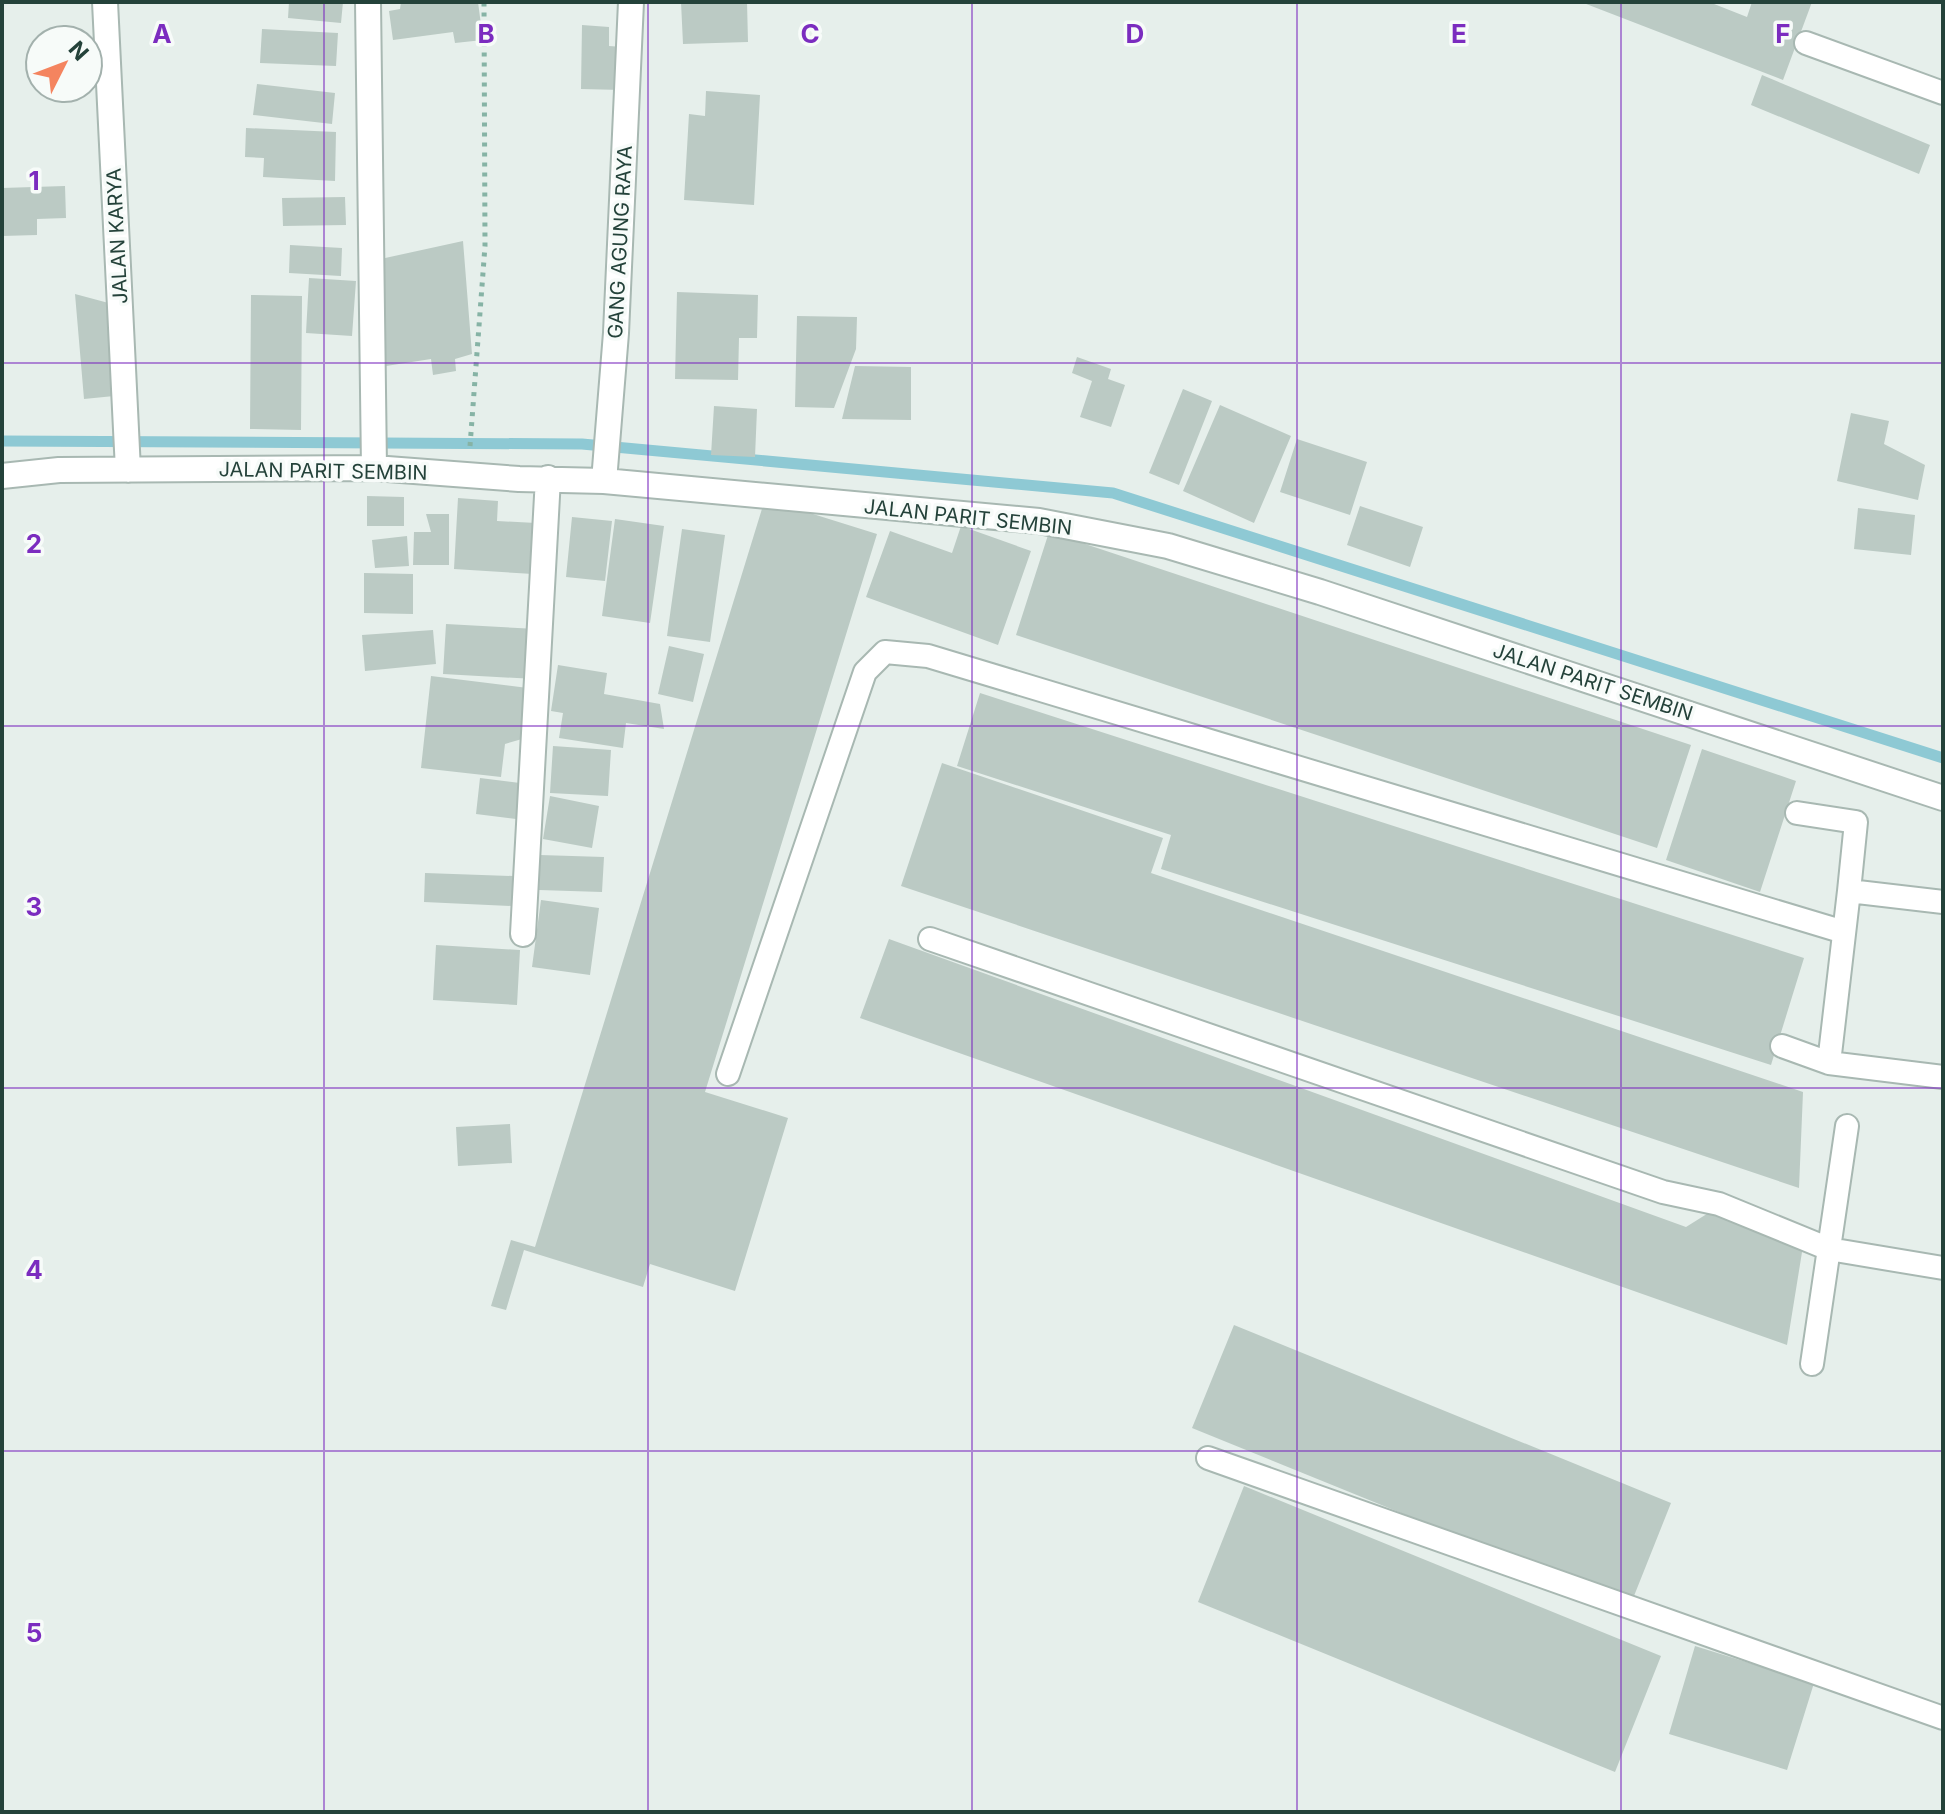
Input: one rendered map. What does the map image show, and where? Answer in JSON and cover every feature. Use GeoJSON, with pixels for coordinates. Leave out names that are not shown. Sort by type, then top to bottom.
{"type":"FeatureCollection","features":[{"type":"Feature","properties":{"kind":"street","name":"JALAN KARYA"},"geometry":{"type":"LineString","coordinates":[[105,2],[128,470]]}},
{"type":"Feature","properties":{"kind":"street"},"geometry":{"type":"LineString","coordinates":[[368,2],[374,468]]}},
{"type":"Feature","properties":{"kind":"street","name":"GANG AGUNG RAYA"},"geometry":{"type":"LineString","coordinates":[[604,481],[616,333],[631,2]]}},
{"type":"Feature","properties":{"kind":"street","name":"JALAN PARIT SEMBIN"},"geometry":{"type":"LineString","coordinates":[[2,476],[59,470],[374,468],[604,481],[1039,521],[1168,546],[1320,592],[1943,798]]}},
{"type":"Feature","properties":{"kind":"street"},"geometry":{"type":"LineString","coordinates":[[523,934],[548,478]]}},
{"type":"Feature","properties":{"kind":"lane"},"geometry":{"type":"LineString","coordinates":[[1806,43],[1943,93]]}},
{"type":"Feature","properties":{"kind":"lane"},"geometry":{"type":"LineString","coordinates":[[728,1074],[865,672],[885,652],[928,656],[1844,932]]}},
{"type":"Feature","properties":{"kind":"lane"},"geometry":{"type":"LineString","coordinates":[[1797,813],[1856,822],[1829,1063]]}},
{"type":"Feature","properties":{"kind":"lane"},"geometry":{"type":"LineString","coordinates":[[1849,891],[1943,902]]}},
{"type":"Feature","properties":{"kind":"lane"},"geometry":{"type":"LineString","coordinates":[[930,939],[1663,1192],[1719,1204],[1829,1249],[1943,1268]]}},
{"type":"Feature","properties":{"kind":"lane"},"geometry":{"type":"LineString","coordinates":[[1782,1046],[1829,1063],[1943,1077]]}},
{"type":"Feature","properties":{"kind":"lane"},"geometry":{"type":"LineString","coordinates":[[1812,1364],[1847,1126]]}},
{"type":"Feature","properties":{"kind":"lane"},"geometry":{"type":"LineString","coordinates":[[1208,1458],[1943,1718]]}},
{"type":"Feature","properties":{"kind":"path"},"geometry":{"type":"LineString","coordinates":[[468,475],[485,246],[484,2]]}},
{"type":"Feature","properties":{"kind":"building"},"geometry":{"type":"Polygon","coordinates":[[[289,2],[343,2],[341,23],[288,18],[289,2]]]}},
{"type":"Feature","properties":{"kind":"building"},"geometry":{"type":"Polygon","coordinates":[[[401,2],[478,2],[483,40],[455,43],[453,32],[393,40],[389,11],[400,9],[401,2]]]}},
{"type":"Feature","properties":{"kind":"building"},"geometry":{"type":"Polygon","coordinates":[[[681,2],[747,2],[748,42],[683,44],[681,2]]]}},
{"type":"Feature","properties":{"kind":"building"},"geometry":{"type":"Polygon","coordinates":[[[1581,2],[1709,2],[1747,17],[1752,2],[1812,2],[1783,80],[1581,2]]]}},
{"type":"Feature","properties":{"kind":"building"},"geometry":{"type":"Polygon","coordinates":[[[582,25],[609,27],[609,46],[623,47],[622,90],[581,89],[582,25]]]}},
{"type":"Feature","properties":{"kind":"building"},"geometry":{"type":"Polygon","coordinates":[[[262,29],[338,33],[336,66],[260,63],[262,29]]]}},
{"type":"Feature","properties":{"kind":"building"},"geometry":{"type":"Polygon","coordinates":[[[1762,75],[1930,145],[1919,174],[1751,105],[1762,75]]]}},
{"type":"Feature","properties":{"kind":"building"},"geometry":{"type":"Polygon","coordinates":[[[257,84],[335,93],[332,124],[253,115],[257,84]]]}},
{"type":"Feature","properties":{"kind":"building"},"geometry":{"type":"Polygon","coordinates":[[[706,91],[760,95],[754,205],[684,200],[689,114],[705,116],[706,91]]]}},
{"type":"Feature","properties":{"kind":"building"},"geometry":{"type":"Polygon","coordinates":[[[246,128],[336,132],[335,181],[263,177],[264,158],[245,157],[246,128]]]}},
{"type":"Feature","properties":{"kind":"building"},"geometry":{"type":"Polygon","coordinates":[[[65,186],[66,218],[37,219],[37,235],[2,236],[2,188],[65,186]]]}},
{"type":"Feature","properties":{"kind":"building"},"geometry":{"type":"Polygon","coordinates":[[[345,197],[346,225],[283,226],[282,198],[345,197]]]}},
{"type":"Feature","properties":{"kind":"building"},"geometry":{"type":"Polygon","coordinates":[[[463,241],[472,354],[455,359],[456,371],[433,375],[431,359],[386,366],[376,260],[463,241]]]}},
{"type":"Feature","properties":{"kind":"building"},"geometry":{"type":"Polygon","coordinates":[[[290,245],[342,248],[341,276],[289,273],[290,245]]]}},
{"type":"Feature","properties":{"kind":"building"},"geometry":{"type":"Polygon","coordinates":[[[309,278],[356,281],[352,336],[306,333],[309,278]]]}},
{"type":"Feature","properties":{"kind":"building"},"geometry":{"type":"Polygon","coordinates":[[[677,292],[758,295],[757,338],[739,338],[738,380],[675,379],[677,292]]]}},
{"type":"Feature","properties":{"kind":"building"},"geometry":{"type":"Polygon","coordinates":[[[75,294],[116,305],[124,395],[84,399],[75,294]]]}},
{"type":"Feature","properties":{"kind":"building"},"geometry":{"type":"Polygon","coordinates":[[[251,295],[302,296],[301,430],[250,429],[251,295]]]}},
{"type":"Feature","properties":{"kind":"building"},"geometry":{"type":"Polygon","coordinates":[[[797,316],[857,317],[856,349],[834,408],[795,407],[797,316]]]}},
{"type":"Feature","properties":{"kind":"building"},"geometry":{"type":"Polygon","coordinates":[[[1077,357],[1111,369],[1108,379],[1125,385],[1111,427],[1080,417],[1092,381],[1072,373],[1077,357]]]}},
{"type":"Feature","properties":{"kind":"building"},"geometry":{"type":"Polygon","coordinates":[[[855,366],[911,367],[911,420],[842,419],[855,366]]]}},
{"type":"Feature","properties":{"kind":"building"},"geometry":{"type":"Polygon","coordinates":[[[1183,389],[1212,401],[1179,485],[1149,473],[1183,389]]]}},
{"type":"Feature","properties":{"kind":"building"},"geometry":{"type":"Polygon","coordinates":[[[1220,405],[1291,436],[1254,523],[1183,491],[1220,405]]]}},
{"type":"Feature","properties":{"kind":"building"},"geometry":{"type":"Polygon","coordinates":[[[714,406],[757,409],[755,457],[711,455],[714,406]]]}},
{"type":"Feature","properties":{"kind":"building"},"geometry":{"type":"Polygon","coordinates":[[[1851,413],[1889,421],[1884,444],[1925,465],[1918,500],[1837,481],[1851,413]]]}},
{"type":"Feature","properties":{"kind":"building"},"geometry":{"type":"Polygon","coordinates":[[[1297,439],[1367,462],[1350,515],[1280,492],[1297,439]]]}},
{"type":"Feature","properties":{"kind":"building"},"geometry":{"type":"Polygon","coordinates":[[[367,496],[404,497],[404,526],[367,526],[367,496]]]}},
{"type":"Feature","properties":{"kind":"building"},"geometry":{"type":"Polygon","coordinates":[[[458,498],[498,501],[497,521],[536,523],[533,574],[454,569],[458,498]]]}},
{"type":"Feature","properties":{"kind":"building"},"geometry":{"type":"Polygon","coordinates":[[[765,499],[877,534],[705,1092],[788,1118],[735,1291],[650,1264],[643,1287],[524,1250],[506,1310],[491,1306],[511,1240],[535,1247],[765,499]]]}},
{"type":"Feature","properties":{"kind":"building"},"geometry":{"type":"Polygon","coordinates":[[[1360,506],[1423,527],[1410,567],[1347,545],[1360,506]]]}},
{"type":"Feature","properties":{"kind":"building"},"geometry":{"type":"Polygon","coordinates":[[[1858,508],[1915,515],[1911,555],[1854,549],[1858,508]]]}},
{"type":"Feature","properties":{"kind":"building"},"geometry":{"type":"Polygon","coordinates":[[[426,514],[449,514],[449,565],[413,565],[414,532],[431,532],[426,514]]]}},
{"type":"Feature","properties":{"kind":"building"},"geometry":{"type":"Polygon","coordinates":[[[572,517],[612,521],[605,581],[566,577],[572,517]]]}},
{"type":"Feature","properties":{"kind":"building"},"geometry":{"type":"Polygon","coordinates":[[[615,519],[664,526],[650,623],[602,616],[615,519]]]}},
{"type":"Feature","properties":{"kind":"building"},"geometry":{"type":"Polygon","coordinates":[[[961,526],[1031,551],[998,645],[866,597],[890,531],[952,553],[961,526]]]}},
{"type":"Feature","properties":{"kind":"building"},"geometry":{"type":"Polygon","coordinates":[[[682,529],[725,535],[710,642],[667,636],[682,529]]]}},
{"type":"Feature","properties":{"kind":"building"},"geometry":{"type":"Polygon","coordinates":[[[1049,532],[1691,745],[1657,848],[1016,635],[1049,532]]]}},
{"type":"Feature","properties":{"kind":"building"},"geometry":{"type":"Polygon","coordinates":[[[407,536],[409,566],[375,568],[372,540],[407,536]]]}},
{"type":"Feature","properties":{"kind":"building"},"geometry":{"type":"Polygon","coordinates":[[[364,573],[413,574],[413,614],[364,613],[364,573]]]}},
{"type":"Feature","properties":{"kind":"building"},"geometry":{"type":"Polygon","coordinates":[[[446,624],[537,629],[535,679],[443,674],[446,624]]]}},
{"type":"Feature","properties":{"kind":"building"},"geometry":{"type":"Polygon","coordinates":[[[433,630],[436,664],[365,671],[362,635],[433,630]]]}},
{"type":"Feature","properties":{"kind":"building"},"geometry":{"type":"Polygon","coordinates":[[[669,646],[704,654],[693,702],[658,694],[669,646]]]}},
{"type":"Feature","properties":{"kind":"building"},"geometry":{"type":"Polygon","coordinates":[[[558,665],[607,673],[604,694],[660,704],[664,729],[626,723],[623,748],[559,738],[563,713],[551,711],[558,665]]]}},
{"type":"Feature","properties":{"kind":"building"},"geometry":{"type":"Polygon","coordinates":[[[431,676],[528,688],[522,739],[505,744],[501,777],[421,768],[431,676]]]}},
{"type":"Feature","properties":{"kind":"building"},"geometry":{"type":"Polygon","coordinates":[[[980,693],[1804,958],[1771,1065],[1161,869],[1171,835],[957,766],[980,693]]]}},
{"type":"Feature","properties":{"kind":"building"},"geometry":{"type":"Polygon","coordinates":[[[553,746],[611,750],[608,796],[550,793],[553,746]]]}},
{"type":"Feature","properties":{"kind":"building"},"geometry":{"type":"Polygon","coordinates":[[[1702,749],[1796,781],[1760,892],[1666,860],[1702,749]]]}},
{"type":"Feature","properties":{"kind":"building"},"geometry":{"type":"Polygon","coordinates":[[[942,763],[1163,838],[1151,873],[1803,1092],[1799,1188],[901,886],[942,763]]]}},
{"type":"Feature","properties":{"kind":"building"},"geometry":{"type":"Polygon","coordinates":[[[480,778],[528,784],[524,820],[476,814],[480,778]]]}},
{"type":"Feature","properties":{"kind":"building"},"geometry":{"type":"Polygon","coordinates":[[[550,796],[599,806],[592,848],[543,839],[550,796]]]}},
{"type":"Feature","properties":{"kind":"building"},"geometry":{"type":"Polygon","coordinates":[[[540,855],[604,857],[602,892],[539,890],[540,855]]]}},
{"type":"Feature","properties":{"kind":"building"},"geometry":{"type":"Polygon","coordinates":[[[425,873],[513,876],[512,906],[424,902],[425,873]]]}},
{"type":"Feature","properties":{"kind":"building"},"geometry":{"type":"Polygon","coordinates":[[[541,900],[599,908],[590,975],[532,967],[541,900]]]}},
{"type":"Feature","properties":{"kind":"building"},"geometry":{"type":"Polygon","coordinates":[[[889,939],[1686,1227],[1710,1212],[1803,1246],[1787,1345],[860,1018],[889,939]]]}},
{"type":"Feature","properties":{"kind":"building"},"geometry":{"type":"Polygon","coordinates":[[[436,945],[520,950],[517,1005],[433,1000],[436,945]]]}},
{"type":"Feature","properties":{"kind":"building"},"geometry":{"type":"Polygon","coordinates":[[[510,1124],[512,1163],[458,1166],[456,1127],[510,1124]]]}},
{"type":"Feature","properties":{"kind":"building"},"geometry":{"type":"Polygon","coordinates":[[[1234,1325],[1671,1503],[1630,1606],[1192,1428],[1234,1325]]]}},
{"type":"Feature","properties":{"kind":"building"},"geometry":{"type":"Polygon","coordinates":[[[1244,1486],[1661,1656],[1615,1772],[1198,1602],[1244,1486]]]}},
{"type":"Feature","properties":{"kind":"building"},"geometry":{"type":"Polygon","coordinates":[[[1695,1646],[1814,1683],[1787,1770],[1669,1734],[1695,1646]]]}},
{"type":"Feature","properties":{"kind":"waterway"},"geometry":{"type":"LineString","coordinates":[[2,441],[582,444],[1113,493],[1943,758]]}}]}
